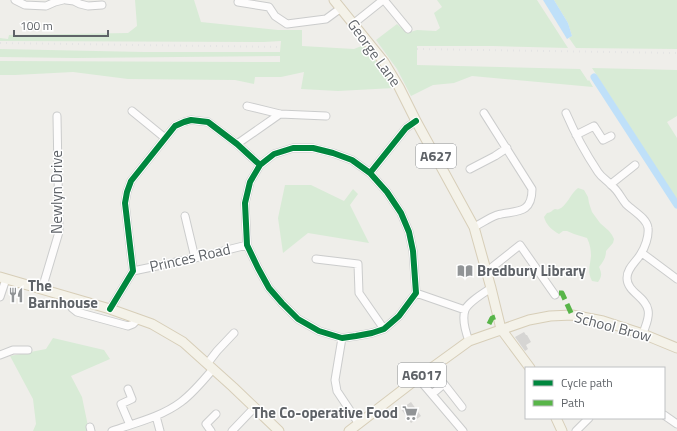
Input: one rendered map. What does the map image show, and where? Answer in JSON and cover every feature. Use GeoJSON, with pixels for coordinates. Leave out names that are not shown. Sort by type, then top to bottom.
{"type":"FeatureCollection","features":[{"type":"Feature","properties":{"kind":"main road","name":"George Lane"},"geometry":{"type":"LineString","coordinates":[[334,0],[384,62],[474,227],[501,329]]}},
{"type":"Feature","properties":{"kind":"main road"},"geometry":{"type":"LineString","coordinates":[[3,278],[110,309],[152,324],[183,342],[233,387],[276,430]]}},
{"type":"Feature","properties":{"kind":"main road","name":"School Brow"},"geometry":{"type":"LineString","coordinates":[[501,329],[529,320],[550,316],[572,315],[603,321],[643,334],[677,348]]}},
{"type":"Feature","properties":{"kind":"main road","name":"A6017"},"geometry":{"type":"LineString","coordinates":[[349,431],[469,341],[501,329]]}},
{"type":"Feature","properties":{"kind":"main road","name":"A627"},"geometry":{"type":"LineString","coordinates":[[501,329],[529,367]]}},
{"type":"Feature","properties":{"kind":"main road"},"geometry":{"type":"LineString","coordinates":[[556,419],[562,431]]}},
{"type":"Feature","properties":{"kind":"street"},"geometry":{"type":"LineString","coordinates":[[15,0],[25,5],[46,6],[64,0],[74,1],[88,6],[102,5]]}},
{"type":"Feature","properties":{"kind":"street"},"geometry":{"type":"LineString","coordinates":[[353,24],[383,0],[408,29]]}},
{"type":"Feature","properties":{"kind":"street"},"geometry":{"type":"LineString","coordinates":[[238,2],[251,2],[270,7],[275,16],[287,24],[326,19],[340,8]]}},
{"type":"Feature","properties":{"kind":"street"},"geometry":{"type":"LineString","coordinates":[[247,106],[280,114],[326,116]]}},
{"type":"Feature","properties":{"kind":"street"},"geometry":{"type":"LineString","coordinates":[[132,111],[165,138]]}},
{"type":"Feature","properties":{"kind":"street"},"geometry":{"type":"LineString","coordinates":[[474,227],[497,215],[522,210],[532,197],[532,189],[484,113]]}},
{"type":"Feature","properties":{"kind":"street"},"geometry":{"type":"LineString","coordinates":[[237,144],[280,114]]}},
{"type":"Feature","properties":{"kind":"street"},"geometry":{"type":"LineString","coordinates":[[566,114],[598,173],[611,184],[626,204],[646,222],[648,228],[647,238],[642,253],[628,271],[627,279],[630,287],[644,302],[648,309],[648,316],[643,334]]}},
{"type":"Feature","properties":{"kind":"street","name":"Newlyn Drive"},"geometry":{"type":"LineString","coordinates":[[42,289],[59,232],[57,116]]}},
{"type":"Feature","properties":{"kind":"street"},"geometry":{"type":"LineString","coordinates":[[110,309],[133,271],[125,203],[127,192],[131,181],[175,126],[191,120],[208,122],[237,144],[260,165]]}},
{"type":"Feature","properties":{"kind":"street"},"geometry":{"type":"LineString","coordinates":[[370,173],[406,128],[416,121]]}},
{"type":"Feature","properties":{"kind":"street"},"geometry":{"type":"LineString","coordinates":[[576,134],[594,126],[603,140],[610,136]]}},
{"type":"Feature","properties":{"kind":"street"},"geometry":{"type":"LineString","coordinates":[[293,148],[313,148],[352,160],[370,173],[387,192],[401,213],[409,232],[413,251],[416,293],[399,316],[384,329],[372,333],[342,338],[319,330],[298,319],[269,288],[247,245],[245,203],[250,182],[260,165],[274,154],[293,148]]}},
{"type":"Feature","properties":{"kind":"street"},"geometry":{"type":"LineString","coordinates":[[470,169],[507,148]]}},
{"type":"Feature","properties":{"kind":"street"},"geometry":{"type":"LineString","coordinates":[[611,184],[635,165]]}},
{"type":"Feature","properties":{"kind":"street"},"geometry":{"type":"LineString","coordinates":[[186,216],[195,258]]}},
{"type":"Feature","properties":{"kind":"street","name":"Princes Road"},"geometry":{"type":"LineString","coordinates":[[133,271],[247,245]]}},
{"type":"Feature","properties":{"kind":"street"},"geometry":{"type":"LineString","coordinates":[[486,272],[520,245],[554,295]]}},
{"type":"Feature","properties":{"kind":"street"},"geometry":{"type":"LineString","coordinates":[[642,253],[677,279]]}},
{"type":"Feature","properties":{"kind":"street"},"geometry":{"type":"LineString","coordinates":[[316,259],[358,264],[358,293],[384,329]]}},
{"type":"Feature","properties":{"kind":"street"},"geometry":{"type":"LineString","coordinates":[[0,297],[3,278]]}},
{"type":"Feature","properties":{"kind":"street"},"geometry":{"type":"LineString","coordinates":[[469,341],[465,330],[465,310],[473,300],[491,288]]}},
{"type":"Feature","properties":{"kind":"street"},"geometry":{"type":"LineString","coordinates":[[416,293],[465,310]]}},
{"type":"Feature","properties":{"kind":"street"},"geometry":{"type":"LineString","coordinates":[[71,298],[72,308],[77,312],[128,326],[138,319]]}},
{"type":"Feature","properties":{"kind":"street"},"geometry":{"type":"LineString","coordinates":[[112,431],[156,416],[181,402],[195,389],[210,367],[217,351],[234,333]]}},
{"type":"Feature","properties":{"kind":"street"},"geometry":{"type":"LineString","coordinates":[[342,338],[335,380],[336,386],[337,391],[359,424]]}},
{"type":"Feature","properties":{"kind":"street"},"geometry":{"type":"LineString","coordinates":[[0,355],[14,350],[28,350]]}},
{"type":"Feature","properties":{"kind":"street"},"geometry":{"type":"LineString","coordinates":[[418,378],[463,431]]}},
{"type":"Feature","properties":{"kind":"street"},"geometry":{"type":"LineString","coordinates":[[432,394],[444,384],[462,407]]}},
{"type":"Feature","properties":{"kind":"street"},"geometry":{"type":"LineString","coordinates":[[128,389],[132,399],[121,404],[130,425]]}},
{"type":"Feature","properties":{"kind":"street"},"geometry":{"type":"LineString","coordinates":[[232,431],[254,408]]}},
{"type":"Feature","properties":{"kind":"street"},"geometry":{"type":"LineString","coordinates":[[211,431],[206,424],[216,414]]}},
{"type":"Feature","properties":{"kind":"street"},"geometry":{"type":"LineString","coordinates":[[156,416],[160,431]]}},
{"type":"Feature","properties":{"kind":"street"},"geometry":{"type":"LineString","coordinates":[[665,416],[677,424]]}},
{"type":"Feature","properties":{"kind":"street"},"geometry":{"type":"LineString","coordinates":[[576,431],[588,419]]}},
{"type":"Feature","properties":{"kind":"green space"},"geometry":{"type":"Polygon","coordinates":[[[135,0],[194,0],[201,22],[278,30],[302,30],[302,46],[354,49],[364,45],[394,88],[338,91],[301,89],[304,72],[281,77],[255,77],[254,84],[235,80],[128,79],[73,72],[0,75],[0,61],[280,62],[280,56],[76,58],[0,57],[0,49],[144,52],[280,52],[281,41],[0,41],[0,38],[8,39],[9,35],[128,33],[137,26],[135,0]]]}},
{"type":"Feature","properties":{"kind":"green space"},"geometry":{"type":"Polygon","coordinates":[[[437,0],[537,0],[568,48],[417,46],[417,65],[580,69],[593,87],[472,76],[454,83],[433,85],[411,96],[397,69],[376,40],[397,24],[407,33],[417,30],[436,31],[440,28],[434,13],[442,7],[437,0]]]}},
{"type":"Feature","properties":{"kind":"green space"},"geometry":{"type":"Polygon","coordinates":[[[554,0],[677,0],[677,49],[576,48],[569,38],[572,36],[568,23],[554,0]]]}},
{"type":"Feature","properties":{"kind":"green space"},"geometry":{"type":"Polygon","coordinates":[[[592,68],[677,70],[677,116],[667,122],[677,138],[677,200],[592,68]]]}},
{"type":"Feature","properties":{"kind":"green space"},"geometry":{"type":"Polygon","coordinates":[[[285,185],[311,185],[344,201],[353,189],[358,194],[350,205],[369,243],[308,233],[283,253],[278,218],[285,185]]]}},
{"type":"Feature","properties":{"kind":"green space"},"geometry":{"type":"Polygon","coordinates":[[[578,188],[584,190],[588,197],[592,212],[614,239],[613,243],[606,251],[604,260],[599,267],[601,275],[598,282],[592,281],[590,274],[589,269],[591,252],[587,238],[567,231],[563,231],[559,234],[550,227],[544,217],[547,213],[550,213],[555,209],[562,208],[578,188]]]}},
{"type":"Feature","properties":{"kind":"green space"},"geometry":{"type":"Polygon","coordinates":[[[53,338],[104,350],[110,359],[71,376],[82,397],[89,431],[33,431],[36,424],[33,399],[10,356],[46,349],[53,338]]]}},
{"type":"Feature","properties":{"kind":"water"},"geometry":{"type":"Polygon","coordinates":[[[543,0],[554,0],[568,23],[572,36],[567,39],[543,0]]]}},
{"type":"Feature","properties":{"kind":"building"},"geometry":{"type":"Polygon","coordinates":[[[524,332],[531,342],[526,345],[528,349],[525,351],[515,337],[524,332]]]}},
{"type":"Feature","properties":{"kind":"building"},"geometry":{"type":"Polygon","coordinates":[[[411,402],[421,416],[411,423],[401,409],[411,402]]]}},
{"type":"Feature","properties":{"kind":"waterway"},"geometry":{"type":"LineString","coordinates":[[594,77],[677,205]]}},
{"type":"Feature","properties":{"kind":"railway"},"geometry":{"type":"LineString","coordinates":[[0,43],[281,47]]}},
{"type":"Feature","properties":{"kind":"railway"},"geometry":{"type":"LineString","coordinates":[[417,49],[677,53]]}},
{"type":"Feature","properties":{"kind":"marked path"},"geometry":{"type":"LineString","coordinates":[[559,293],[562,293],[572,315]]}},
{"type":"Feature","properties":{"kind":"marked path"},"geometry":{"type":"LineString","coordinates":[[489,324],[492,318],[498,316]]}},
{"type":"Feature","properties":{"kind":"cycle path"},"geometry":{"type":"LineString","coordinates":[[110,309],[133,271],[125,203],[127,192],[131,181],[175,126],[191,120],[208,122],[237,144],[260,165]]}},
{"type":"Feature","properties":{"kind":"cycle path"},"geometry":{"type":"LineString","coordinates":[[370,173],[352,160],[333,153],[313,148],[293,148],[274,154],[260,165],[250,182],[245,203],[247,245],[269,288],[298,319],[319,331],[342,338],[372,333],[384,329],[399,316],[416,293],[413,251],[409,232],[401,213],[387,192],[370,173],[406,128],[416,121]]}},
{"type":"Feature","properties":{"kind":"place","name":"Bredbury Library"},"geometry":{"type":"Point","coordinates":[465,271]}},
{"type":"Feature","properties":{"kind":"place","name":"The Barnhouse"},"geometry":{"type":"Point","coordinates":[16,295]}},
{"type":"Feature","properties":{"kind":"place","name":"The Co-operative Food"},"geometry":{"type":"Point","coordinates":[410,413]}}]}
